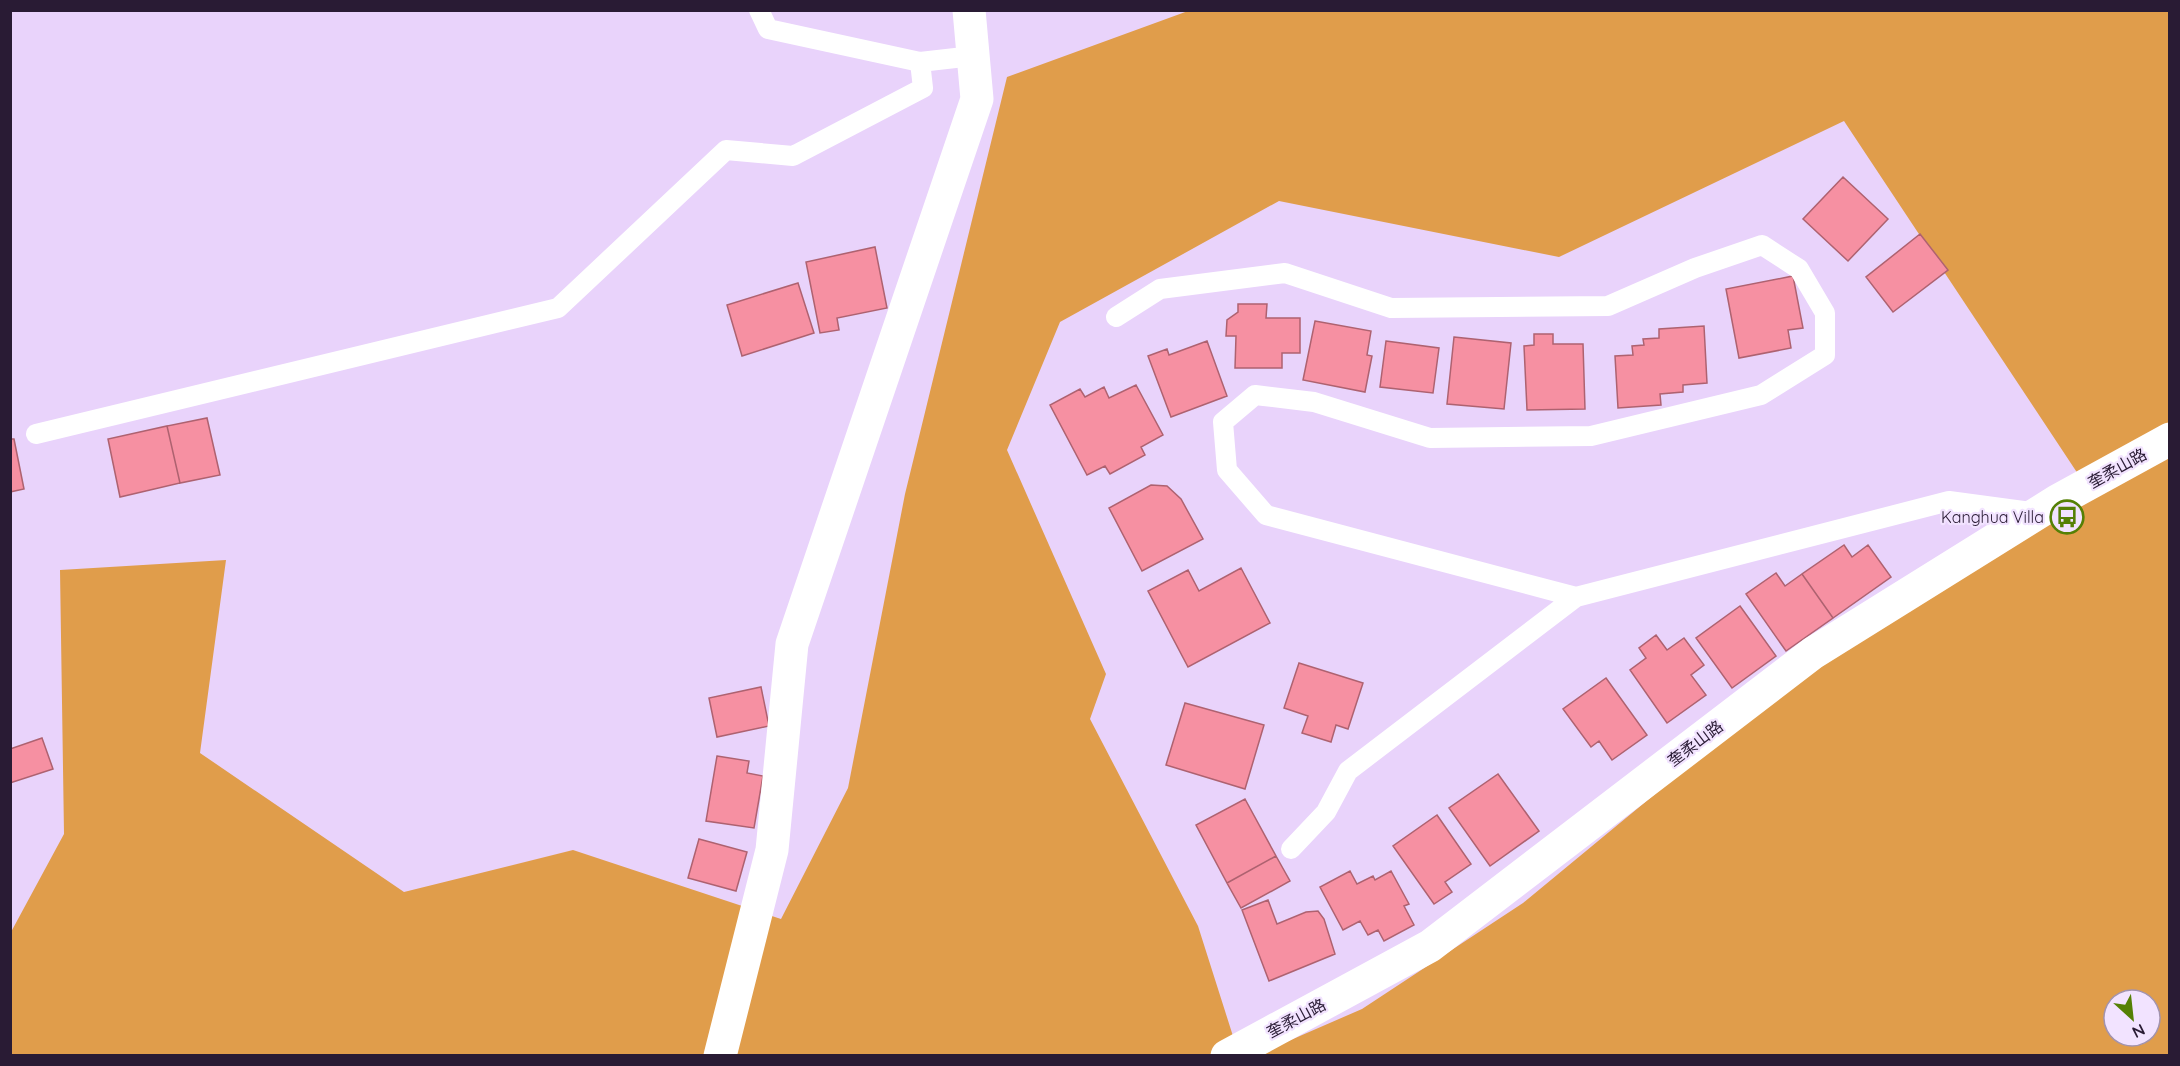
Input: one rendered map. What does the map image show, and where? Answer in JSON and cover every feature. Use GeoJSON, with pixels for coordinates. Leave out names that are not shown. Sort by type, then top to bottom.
{"type":"FeatureCollection","features":[{"type":"Feature","properties":{"kind":"street"},"geometry":{"type":"LineString","coordinates":[[720,1056],[772,850],[792,644],[977,99],[969,10]]}},
{"type":"Feature","properties":{"kind":"street","name":"奎柔山路"},"geometry":{"type":"LineString","coordinates":[[1227,1056],[1430,946],[1813,653],[2038,513],[2169,439]]}},
{"type":"Feature","properties":{"kind":"lane"},"geometry":{"type":"LineString","coordinates":[[759,10],[768,29],[920,62],[973,56]]}},
{"type":"Feature","properties":{"kind":"lane"},"geometry":{"type":"LineString","coordinates":[[36,434],[558,308],[726,150],[793,156],[923,87],[920,62]]}},
{"type":"Feature","properties":{"kind":"lane"},"geometry":{"type":"LineString","coordinates":[[1116,317],[1160,289],[1285,273],[1391,308],[1608,306],[1695,268],[1762,245],[1799,269],[1820,304],[1825,313],[1825,355],[1761,395],[1591,435],[1430,438],[1314,402],[1255,395],[1223,422],[1227,470],[1266,515],[1576,597]]}},
{"type":"Feature","properties":{"kind":"lane"},"geometry":{"type":"LineString","coordinates":[[1291,849],[1326,812],[1347,771],[1576,597],[1949,501],[2038,513]]}},
{"type":"Feature","properties":{"kind":"shaded area"},"geometry":{"type":"Polygon","coordinates":[[[1188,11],[2169,11],[2169,1055],[1256,1055],[1362,1009],[1523,903],[1833,647],[2078,474],[1844,121],[1559,257],[1279,201],[1060,322],[1007,450],[1106,674],[1090,719],[1198,926],[1239,1055],[11,1056],[11,932],[64,834],[60,570],[226,560],[200,753],[404,892],[573,850],[781,919],[848,788],[905,494],[1007,77],[1188,11]]]}},
{"type":"Feature","properties":{"kind":"building"},"geometry":{"type":"Polygon","coordinates":[[[1843,177],[1888,219],[1848,261],[1803,219],[1843,177]]]}},
{"type":"Feature","properties":{"kind":"building"},"geometry":{"type":"Polygon","coordinates":[[[1920,234],[1948,270],[1893,312],[1866,277],[1920,234]]]}},
{"type":"Feature","properties":{"kind":"building"},"geometry":{"type":"Polygon","coordinates":[[[875,247],[887,308],[837,318],[839,330],[820,333],[806,262],[875,247]]]}},
{"type":"Feature","properties":{"kind":"building"},"geometry":{"type":"Polygon","coordinates":[[[1793,276],[1803,328],[1788,330],[1791,348],[1739,358],[1726,289],[1793,276]]]}},
{"type":"Feature","properties":{"kind":"building"},"geometry":{"type":"Polygon","coordinates":[[[798,283],[814,333],[742,356],[727,305],[798,283]]]}},
{"type":"Feature","properties":{"kind":"building"},"geometry":{"type":"Polygon","coordinates":[[[1238,304],[1267,304],[1266,318],[1300,318],[1300,353],[1282,353],[1282,368],[1235,368],[1236,336],[1226,336],[1227,320],[1238,312],[1238,304]]]}},
{"type":"Feature","properties":{"kind":"building"},"geometry":{"type":"Polygon","coordinates":[[[1315,321],[1371,331],[1367,355],[1372,356],[1365,392],[1303,380],[1315,321]]]}},
{"type":"Feature","properties":{"kind":"building"},"geometry":{"type":"Polygon","coordinates":[[[1704,326],[1707,383],[1683,385],[1683,392],[1660,394],[1661,405],[1618,408],[1615,356],[1633,355],[1632,346],[1644,345],[1643,339],[1659,338],[1659,329],[1704,326]]]}},
{"type":"Feature","properties":{"kind":"building"},"geometry":{"type":"Polygon","coordinates":[[[1534,334],[1553,334],[1553,344],[1583,344],[1585,409],[1527,410],[1524,346],[1534,345],[1534,334]]]}},
{"type":"Feature","properties":{"kind":"building"},"geometry":{"type":"Polygon","coordinates":[[[1454,337],[1511,343],[1504,409],[1447,404],[1454,337]]]}},
{"type":"Feature","properties":{"kind":"building"},"geometry":{"type":"Polygon","coordinates":[[[1207,341],[1227,396],[1171,417],[1148,356],[1167,349],[1169,355],[1207,341]]]}},
{"type":"Feature","properties":{"kind":"building"},"geometry":{"type":"Polygon","coordinates":[[[1386,341],[1439,348],[1433,393],[1380,387],[1386,341]]]}},
{"type":"Feature","properties":{"kind":"building"},"geometry":{"type":"Polygon","coordinates":[[[1136,385],[1163,435],[1141,447],[1145,455],[1110,474],[1105,466],[1087,475],[1050,405],[1080,389],[1085,397],[1104,387],[1109,398],[1136,385]]]}},
{"type":"Feature","properties":{"kind":"building"},"geometry":{"type":"Polygon","coordinates":[[[207,418],[220,475],[180,483],[167,426],[207,418]]]}},
{"type":"Feature","properties":{"kind":"building"},"geometry":{"type":"Polygon","coordinates":[[[167,426],[180,483],[120,497],[108,439],[167,426]]]}},
{"type":"Feature","properties":{"kind":"building"},"geometry":{"type":"Polygon","coordinates":[[[10,439],[14,439],[24,489],[10,492],[10,439]]]}},
{"type":"Feature","properties":{"kind":"building"},"geometry":{"type":"Polygon","coordinates":[[[1151,485],[1167,486],[1181,499],[1203,539],[1142,571],[1109,508],[1151,485]]]}},
{"type":"Feature","properties":{"kind":"building"},"geometry":{"type":"Polygon","coordinates":[[[1844,545],[1852,557],[1868,545],[1891,577],[1833,618],[1802,574],[1844,545]]]}},
{"type":"Feature","properties":{"kind":"building"},"geometry":{"type":"Polygon","coordinates":[[[1241,568],[1270,623],[1188,667],[1148,591],[1188,570],[1199,591],[1241,568]]]}},
{"type":"Feature","properties":{"kind":"building"},"geometry":{"type":"Polygon","coordinates":[[[1776,573],[1785,586],[1802,574],[1833,618],[1786,651],[1746,594],[1776,573]]]}},
{"type":"Feature","properties":{"kind":"building"},"geometry":{"type":"Polygon","coordinates":[[[1740,606],[1776,656],[1732,688],[1696,638],[1740,606]]]}},
{"type":"Feature","properties":{"kind":"building"},"geometry":{"type":"Polygon","coordinates":[[[1656,635],[1667,650],[1684,638],[1704,665],[1691,675],[1706,695],[1667,723],[1630,670],[1646,658],[1639,648],[1656,635]]]}},
{"type":"Feature","properties":{"kind":"building"},"geometry":{"type":"Polygon","coordinates":[[[1299,663],[1363,683],[1348,729],[1336,725],[1331,742],[1302,733],[1308,716],[1284,708],[1299,663]]]}},
{"type":"Feature","properties":{"kind":"building"},"geometry":{"type":"Polygon","coordinates":[[[1606,678],[1647,735],[1612,760],[1599,741],[1591,747],[1563,709],[1606,678]]]}},
{"type":"Feature","properties":{"kind":"building"},"geometry":{"type":"Polygon","coordinates":[[[761,687],[769,726],[717,737],[709,698],[761,687]]]}},
{"type":"Feature","properties":{"kind":"building"},"geometry":{"type":"Polygon","coordinates":[[[1185,703],[1264,725],[1245,789],[1166,765],[1185,703]]]}},
{"type":"Feature","properties":{"kind":"building"},"geometry":{"type":"Polygon","coordinates":[[[42,738],[53,769],[10,783],[10,749],[42,738]]]}},
{"type":"Feature","properties":{"kind":"building"},"geometry":{"type":"Polygon","coordinates":[[[717,756],[749,761],[747,773],[763,776],[754,828],[706,821],[717,756]]]}},
{"type":"Feature","properties":{"kind":"building"},"geometry":{"type":"Polygon","coordinates":[[[1498,774],[1539,831],[1490,866],[1449,808],[1498,774]]]}},
{"type":"Feature","properties":{"kind":"building"},"geometry":{"type":"Polygon","coordinates":[[[1245,799],[1276,856],[1227,883],[1196,825],[1245,799]]]}},
{"type":"Feature","properties":{"kind":"building"},"geometry":{"type":"Polygon","coordinates":[[[1437,815],[1471,864],[1445,882],[1452,892],[1434,904],[1393,846],[1437,815]]]}},
{"type":"Feature","properties":{"kind":"building"},"geometry":{"type":"Polygon","coordinates":[[[699,839],[747,852],[736,891],[688,878],[699,839]]]}},
{"type":"Feature","properties":{"kind":"building"},"geometry":{"type":"Polygon","coordinates":[[[1276,856],[1290,881],[1241,908],[1227,883],[1276,856]]]}},
{"type":"Feature","properties":{"kind":"building"},"geometry":{"type":"Polygon","coordinates":[[[1350,871],[1357,884],[1373,876],[1375,880],[1391,871],[1409,904],[1404,906],[1414,925],[1384,941],[1378,930],[1368,935],[1360,921],[1343,930],[1320,887],[1350,871]]]}},
{"type":"Feature","properties":{"kind":"building"},"geometry":{"type":"Polygon","coordinates":[[[1268,900],[1277,924],[1306,912],[1318,911],[1324,919],[1335,954],[1269,981],[1242,910],[1268,900]]]}},
{"type":"Feature","properties":{"kind":"place","name":"Kanghua Villa"},"geometry":{"type":"Point","coordinates":[2067,517]}}]}
